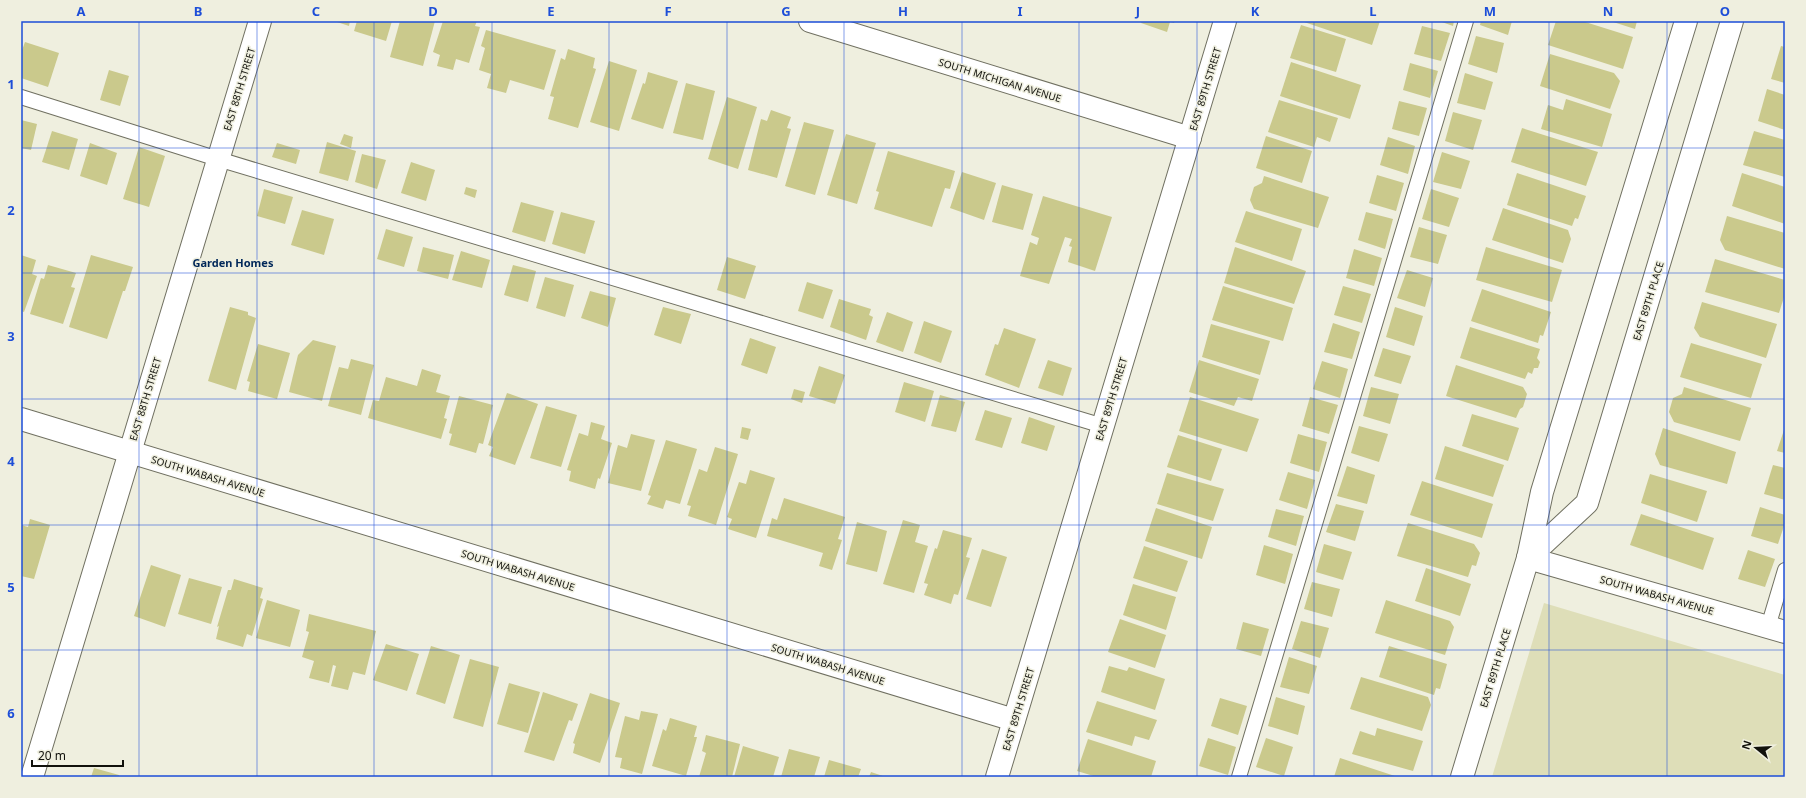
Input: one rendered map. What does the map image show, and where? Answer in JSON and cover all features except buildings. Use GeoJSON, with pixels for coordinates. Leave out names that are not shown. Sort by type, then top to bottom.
{"type":"FeatureCollection","features":[{"type":"Feature","properties":{"kind":"street","name":"EAST 88TH STREET"},"geometry":{"type":"LineString","coordinates":[[32,777],[260,21]]}},
{"type":"Feature","properties":{"kind":"street","name":"SOUTH MICHIGAN AVENUE"},"geometry":{"type":"LineString","coordinates":[[810,21],[1190,138]]}},
{"type":"Feature","properties":{"kind":"street","name":"EAST 89TH STREET"},"geometry":{"type":"LineString","coordinates":[[997,777],[1225,21]]}},
{"type":"Feature","properties":{"kind":"street","name":"EAST 89TH PLACE"},"geometry":{"type":"LineString","coordinates":[[1462,777],[1528,558],[1542,492],[1686,21]]}},
{"type":"Feature","properties":{"kind":"street","name":"EAST 89TH PLACE"},"geometry":{"type":"LineString","coordinates":[[1528,558],[1587,503],[1732,21]]}},
{"type":"Feature","properties":{"kind":"street","name":"SOUTH WABASH AVENUE"},"geometry":{"type":"LineString","coordinates":[[21,419],[1014,720]]}},
{"type":"Feature","properties":{"kind":"street","name":"SOUTH WABASH AVENUE"},"geometry":{"type":"LineString","coordinates":[[1528,558],[1776,630]]}},
{"type":"Feature","properties":{"kind":"lane"},"geometry":{"type":"LineString","coordinates":[[1239,777],[1466,21]]}},
{"type":"Feature","properties":{"kind":"lane"},"geometry":{"type":"LineString","coordinates":[[21,97],[218,159],[1103,426]]}},
{"type":"Feature","properties":{"kind":"lane"},"geometry":{"type":"LineString","coordinates":[[1776,630],[1785,570]]}},
{"type":"Feature","properties":{"kind":"green space"},"geometry":{"type":"Polygon","coordinates":[[[1544,603],[1785,675],[1785,777],[1492,777],[1544,603]]]}},
{"type":"Feature","properties":{"kind":"district","name":"Garden Homes"},"geometry":{"type":"Point","coordinates":[233,262]}}]}
